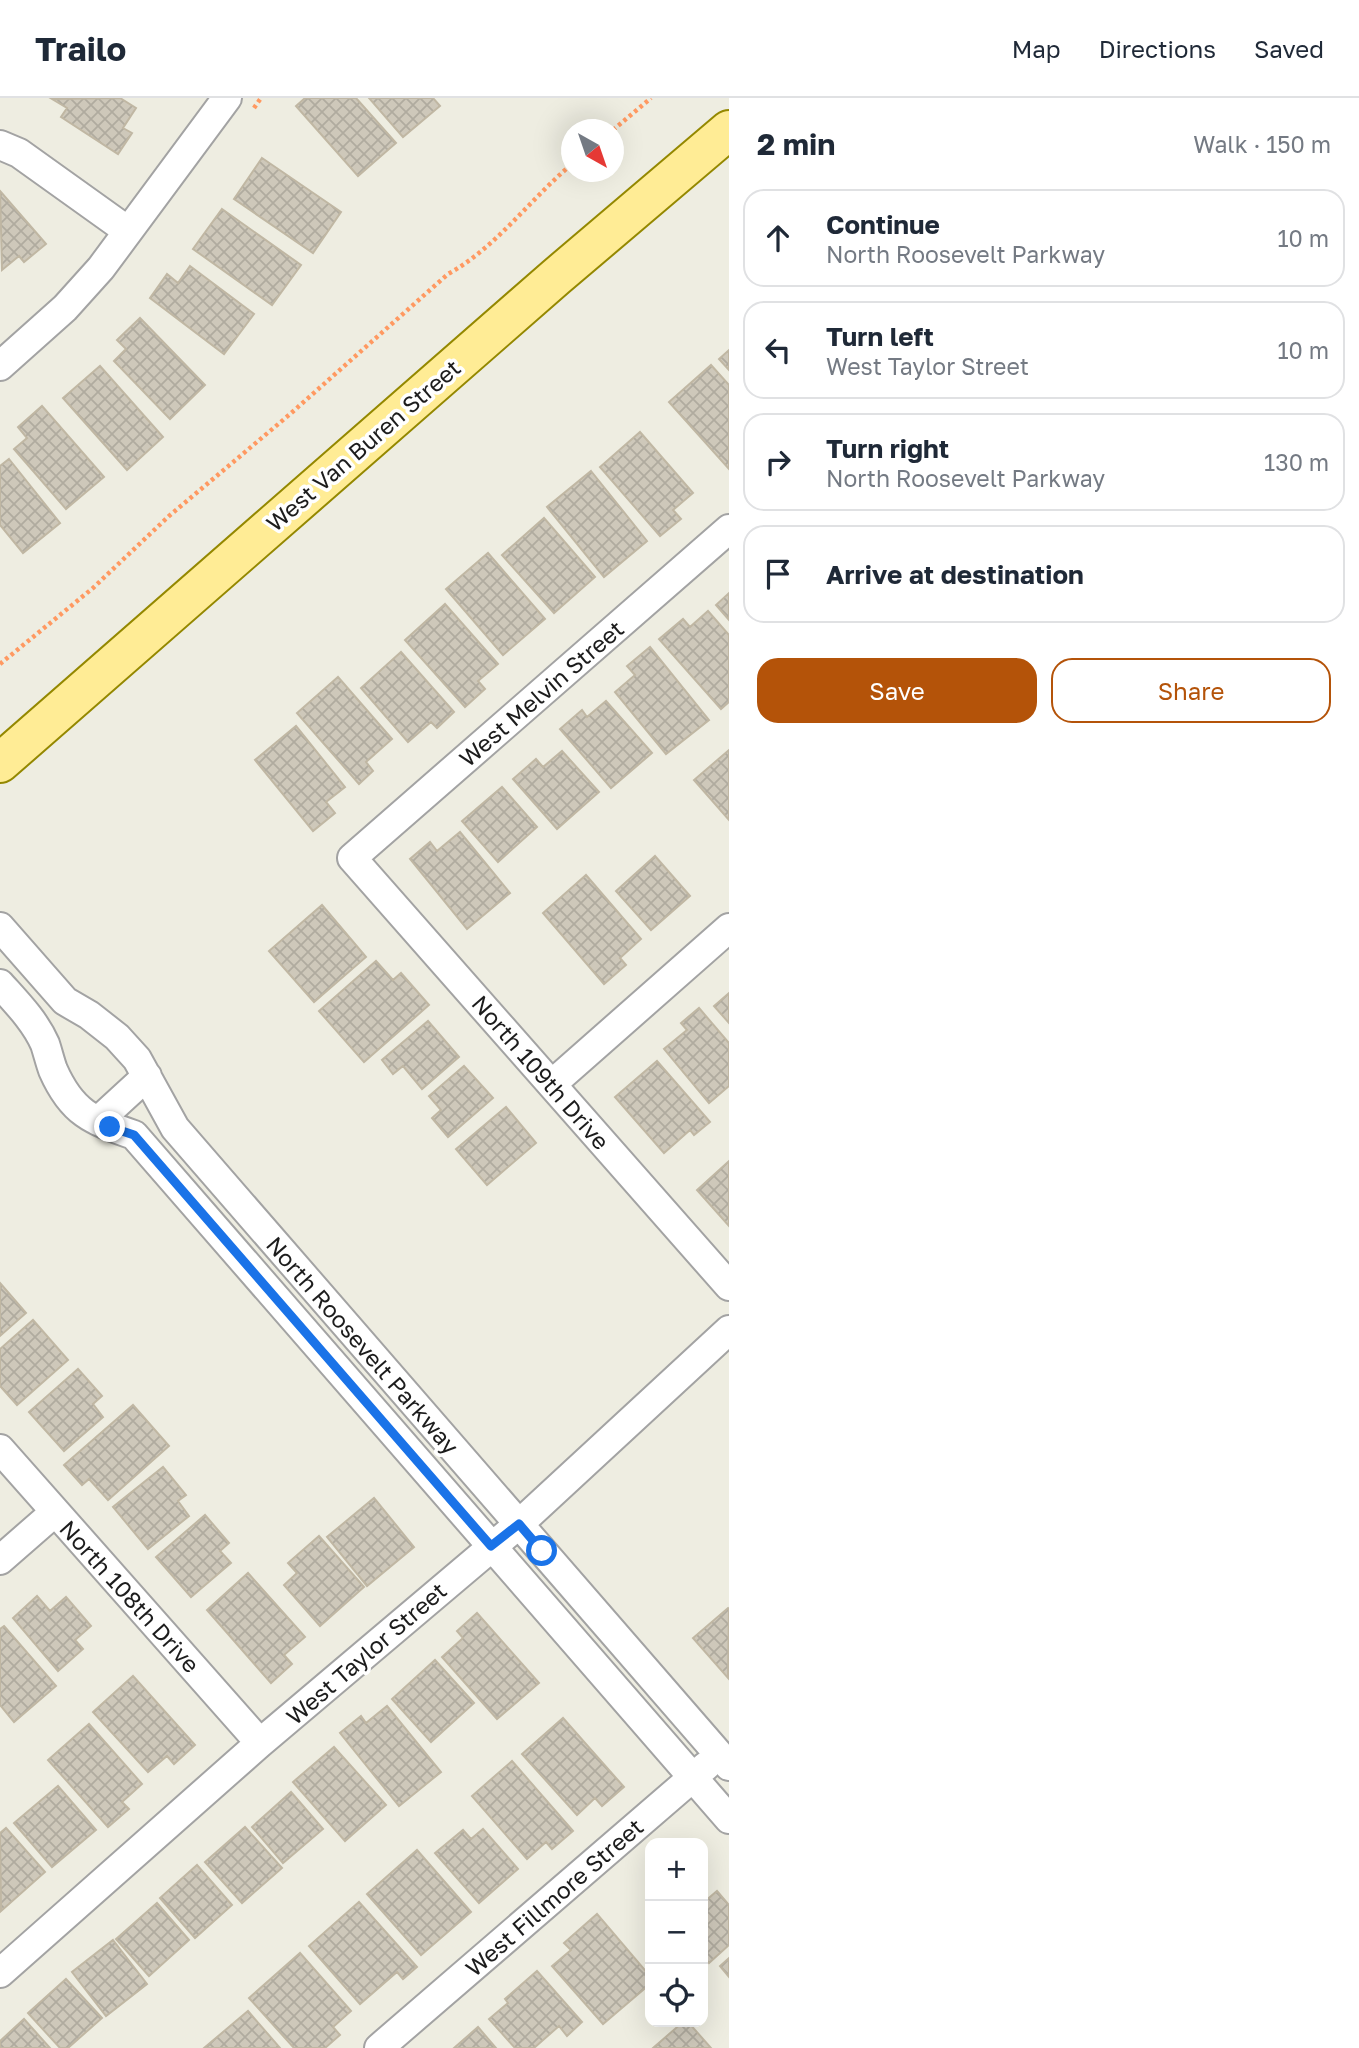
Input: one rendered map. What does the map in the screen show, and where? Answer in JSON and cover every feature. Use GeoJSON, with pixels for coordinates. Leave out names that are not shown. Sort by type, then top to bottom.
{"type":"FeatureCollection","features":[{"type":"Feature","properties":{"kind":"main road","name":"West Van Buren Street"},"geometry":{"type":"LineString","coordinates":[[0,763],[535,295],[729,130]]}},
{"type":"Feature","properties":{"kind":"street"},"geometry":{"type":"LineString","coordinates":[[0,366],[65,308],[101,268],[228,98]]}},
{"type":"Feature","properties":{"kind":"street"},"geometry":{"type":"LineString","coordinates":[[0,145],[19,153],[128,231]]}},
{"type":"Feature","properties":{"kind":"street","name":"West Melvin Street"},"geometry":{"type":"LineString","coordinates":[[352,858],[729,529]]}},
{"type":"Feature","properties":{"kind":"street","name":"North 109th Drive"},"geometry":{"type":"LineString","coordinates":[[352,858],[729,1286]]}},
{"type":"Feature","properties":{"kind":"street","name":"North Roosevelt Parkway"},"geometry":{"type":"LineString","coordinates":[[0,927],[65,1001],[89,1015],[117,1037],[137,1059],[175,1128],[519,1524],[726,1756]]}},
{"type":"Feature","properties":{"kind":"street"},"geometry":{"type":"LineString","coordinates":[[552,1084],[729,928]]}},
{"type":"Feature","properties":{"kind":"street","name":"North Roosevelt Parkway"},"geometry":{"type":"LineString","coordinates":[[0,984],[28,1016],[39,1034],[67,1098],[83,1113],[134,1135],[729,1819]]}},
{"type":"Feature","properties":{"kind":"street"},"geometry":{"type":"LineString","coordinates":[[98,1121],[147,1076]]}},
{"type":"Feature","properties":{"kind":"street"},"geometry":{"type":"LineString","coordinates":[[213,1226],[239,1202]]}},
{"type":"Feature","properties":{"kind":"street","name":"West Taylor Street"},"geometry":{"type":"LineString","coordinates":[[0,1973],[260,1743],[519,1524],[729,1330]]}},
{"type":"Feature","properties":{"kind":"street","name":"North 108th Drive"},"geometry":{"type":"LineString","coordinates":[[0,1449],[260,1743]]}},
{"type":"Feature","properties":{"kind":"street"},"geometry":{"type":"LineString","coordinates":[[0,1560],[55,1512]]}},
{"type":"Feature","properties":{"kind":"street","name":"West Fillmore Street"},"geometry":{"type":"LineString","coordinates":[[379,2048],[693,1778],[726,1756]]}},
{"type":"Feature","properties":{"kind":"path"},"geometry":{"type":"LineString","coordinates":[[624,121],[651,98]]}},
{"type":"Feature","properties":{"kind":"path"},"geometry":{"type":"LineString","coordinates":[[0,664],[93,588],[169,516],[289,415],[448,274],[494,242],[561,175]]}},
{"type":"Feature","properties":{"kind":"building"},"geometry":{"type":"Polygon","coordinates":[[[120,98],[136,108],[123,128],[132,133],[118,154],[61,117],[67,108],[52,99],[120,98]]]}},
{"type":"Feature","properties":{"kind":"building"},"geometry":{"type":"Polygon","coordinates":[[[305,98],[356,98],[396,143],[358,176],[296,106],[305,98]]]}},
{"type":"Feature","properties":{"kind":"building"},"geometry":{"type":"Polygon","coordinates":[[[369,98],[433,98],[440,106],[403,137],[369,98]]]}},
{"type":"Feature","properties":{"kind":"building"},"geometry":{"type":"Polygon","coordinates":[[[262,158],[341,212],[313,253],[234,199],[262,158]]]}},
{"type":"Feature","properties":{"kind":"building"},"geometry":{"type":"Polygon","coordinates":[[[0,191],[46,244],[24,262],[19,256],[2,270],[0,191]]]}},
{"type":"Feature","properties":{"kind":"building"},"geometry":{"type":"Polygon","coordinates":[[[222,209],[301,265],[272,305],[193,249],[222,209]]]}},
{"type":"Feature","properties":{"kind":"building"},"geometry":{"type":"Polygon","coordinates":[[[190,266],[254,314],[224,354],[150,298],[167,274],[178,283],[190,266]]]}},
{"type":"Feature","properties":{"kind":"building"},"geometry":{"type":"Polygon","coordinates":[[[140,318],[205,385],[170,419],[114,361],[126,349],[117,340],[140,318]]]}},
{"type":"Feature","properties":{"kind":"building"},"geometry":{"type":"Polygon","coordinates":[[[729,350],[729,370],[719,359],[729,350]]]}},
{"type":"Feature","properties":{"kind":"building"},"geometry":{"type":"Polygon","coordinates":[[[711,365],[729,385],[729,469],[669,402],[711,365]]]}},
{"type":"Feature","properties":{"kind":"building"},"geometry":{"type":"Polygon","coordinates":[[[100,366],[163,437],[127,470],[63,398],[100,366]]]}},
{"type":"Feature","properties":{"kind":"building"},"geometry":{"type":"Polygon","coordinates":[[[42,406],[104,477],[66,509],[14,449],[27,438],[18,427],[42,406]]]}},
{"type":"Feature","properties":{"kind":"building"},"geometry":{"type":"Polygon","coordinates":[[[640,432],[693,493],[673,510],[681,519],[660,536],[600,467],[640,432]]]}},
{"type":"Feature","properties":{"kind":"building"},"geometry":{"type":"Polygon","coordinates":[[[9,459],[60,523],[23,553],[0,525],[0,466],[9,459]]]}},
{"type":"Feature","properties":{"kind":"building"},"geometry":{"type":"Polygon","coordinates":[[[591,471],[647,541],[604,577],[547,507],[591,471]]]}},
{"type":"Feature","properties":{"kind":"building"},"geometry":{"type":"Polygon","coordinates":[[[544,518],[595,577],[554,613],[502,555],[544,518]]]}},
{"type":"Feature","properties":{"kind":"building"},"geometry":{"type":"Polygon","coordinates":[[[488,553],[545,619],[503,655],[446,589],[488,553]]]}},
{"type":"Feature","properties":{"kind":"building"},"geometry":{"type":"Polygon","coordinates":[[[729,593],[729,620],[716,605],[729,593]]]}},
{"type":"Feature","properties":{"kind":"building"},"geometry":{"type":"Polygon","coordinates":[[[445,604],[498,664],[478,681],[485,689],[465,707],[405,640],[445,604]]]}},
{"type":"Feature","properties":{"kind":"building"},"geometry":{"type":"Polygon","coordinates":[[[708,611],[729,635],[729,702],[721,709],[659,639],[683,619],[690,627],[708,611]]]}},
{"type":"Feature","properties":{"kind":"building"},"geometry":{"type":"Polygon","coordinates":[[[650,647],[709,720],[666,754],[615,692],[635,675],[627,666],[650,647]]]}},
{"type":"Feature","properties":{"kind":"building"},"geometry":{"type":"Polygon","coordinates":[[[401,652],[454,712],[437,728],[431,722],[408,742],[361,688],[401,652]]]}},
{"type":"Feature","properties":{"kind":"building"},"geometry":{"type":"Polygon","coordinates":[[[338,677],[392,739],[366,762],[373,771],[359,784],[297,713],[338,677]]]}},
{"type":"Feature","properties":{"kind":"building"},"geometry":{"type":"Polygon","coordinates":[[[606,701],[652,753],[611,788],[560,729],[582,710],[587,717],[606,701]]]}},
{"type":"Feature","properties":{"kind":"building"},"geometry":{"type":"Polygon","coordinates":[[[296,726],[345,787],[326,802],[335,813],[313,831],[255,760],[296,726]]]}},
{"type":"Feature","properties":{"kind":"building"},"geometry":{"type":"Polygon","coordinates":[[[729,750],[729,820],[694,780],[729,750]]]}},
{"type":"Feature","properties":{"kind":"building"},"geometry":{"type":"Polygon","coordinates":[[[562,751],[599,792],[557,829],[513,779],[536,759],[543,767],[562,751]]]}},
{"type":"Feature","properties":{"kind":"building"},"geometry":{"type":"Polygon","coordinates":[[[502,787],[537,827],[498,862],[462,821],[502,787]]]}},
{"type":"Feature","properties":{"kind":"building"},"geometry":{"type":"Polygon","coordinates":[[[460,832],[510,893],[467,929],[410,859],[430,842],[437,851],[460,832]]]}},
{"type":"Feature","properties":{"kind":"building"},"geometry":{"type":"Polygon","coordinates":[[[655,856],[690,896],[651,930],[616,891],[655,856]]]}},
{"type":"Feature","properties":{"kind":"building"},"geometry":{"type":"Polygon","coordinates":[[[586,875],[641,939],[620,958],[626,965],[604,984],[543,913],[586,875]]]}},
{"type":"Feature","properties":{"kind":"building"},"geometry":{"type":"Polygon","coordinates":[[[322,905],[366,957],[314,1002],[269,951],[322,905]]]}},
{"type":"Feature","properties":{"kind":"building"},"geometry":{"type":"Polygon","coordinates":[[[376,961],[393,980],[401,973],[429,1005],[364,1062],[319,1011],[376,961]]]}},
{"type":"Feature","properties":{"kind":"building"},"geometry":{"type":"Polygon","coordinates":[[[729,993],[729,1023],[714,1006],[729,993]]]}},
{"type":"Feature","properties":{"kind":"building"},"geometry":{"type":"Polygon","coordinates":[[[699,1008],[729,1043],[729,1086],[709,1103],[664,1049],[687,1030],[681,1023],[699,1008]]]}},
{"type":"Feature","properties":{"kind":"building"},"geometry":{"type":"Polygon","coordinates":[[[428,1021],[459,1057],[422,1089],[403,1066],[393,1074],[382,1060],[428,1021]]]}},
{"type":"Feature","properties":{"kind":"building"},"geometry":{"type":"Polygon","coordinates":[[[657,1061],[710,1122],[694,1135],[690,1130],[664,1153],[615,1097],[657,1061]]]}},
{"type":"Feature","properties":{"kind":"building"},"geometry":{"type":"Polygon","coordinates":[[[464,1066],[493,1098],[448,1137],[432,1118],[441,1110],[429,1096],[464,1066]]]}},
{"type":"Feature","properties":{"kind":"building"},"geometry":{"type":"Polygon","coordinates":[[[506,1107],[536,1143],[487,1185],[456,1149],[506,1107]]]}},
{"type":"Feature","properties":{"kind":"building"},"geometry":{"type":"Polygon","coordinates":[[[729,1161],[729,1226],[697,1190],[729,1161]]]}},
{"type":"Feature","properties":{"kind":"building"},"geometry":{"type":"Polygon","coordinates":[[[0,1283],[26,1313],[0,1336],[0,1283]]]}},
{"type":"Feature","properties":{"kind":"building"},"geometry":{"type":"Polygon","coordinates":[[[33,1320],[68,1360],[17,1405],[0,1386],[0,1349],[33,1320]]]}},
{"type":"Feature","properties":{"kind":"building"},"geometry":{"type":"Polygon","coordinates":[[[78,1369],[102,1396],[93,1404],[103,1417],[64,1451],[29,1412],[78,1369]]]}},
{"type":"Feature","properties":{"kind":"building"},"geometry":{"type":"Polygon","coordinates":[[[133,1405],[169,1446],[108,1500],[89,1479],[82,1485],[64,1465],[133,1405]]]}},
{"type":"Feature","properties":{"kind":"building"},"geometry":{"type":"Polygon","coordinates":[[[163,1467],[186,1495],[178,1501],[189,1516],[148,1549],[113,1507],[163,1467]]]}},
{"type":"Feature","properties":{"kind":"building"},"geometry":{"type":"Polygon","coordinates":[[[374,1498],[414,1547],[367,1586],[327,1537],[374,1498]]]}},
{"type":"Feature","properties":{"kind":"building"},"geometry":{"type":"Polygon","coordinates":[[[205,1515],[229,1543],[220,1551],[231,1563],[191,1597],[156,1557],[205,1515]]]}},
{"type":"Feature","properties":{"kind":"building"},"geometry":{"type":"Polygon","coordinates":[[[319,1536],[364,1587],[320,1626],[284,1585],[297,1573],[288,1563],[319,1536]]]}},
{"type":"Feature","properties":{"kind":"building"},"geometry":{"type":"Polygon","coordinates":[[[248,1573],[305,1637],[284,1655],[292,1664],[271,1683],[207,1610],[248,1573]]]}},
{"type":"Feature","properties":{"kind":"building"},"geometry":{"type":"Polygon","coordinates":[[[37,1596],[50,1611],[66,1597],[91,1626],[75,1640],[83,1649],[58,1671],[13,1618],[37,1596]]]}},
{"type":"Feature","properties":{"kind":"building"},"geometry":{"type":"Polygon","coordinates":[[[729,1609],[728,1678],[693,1638],[729,1609]]]}},
{"type":"Feature","properties":{"kind":"building"},"geometry":{"type":"Polygon","coordinates":[[[477,1613],[539,1683],[497,1719],[442,1657],[463,1638],[457,1631],[477,1613]]]}},
{"type":"Feature","properties":{"kind":"building"},"geometry":{"type":"Polygon","coordinates":[[[4,1626],[56,1686],[14,1722],[0,1705],[0,1629],[4,1626]]]}},
{"type":"Feature","properties":{"kind":"building"},"geometry":{"type":"Polygon","coordinates":[[[435,1660],[474,1703],[431,1742],[392,1699],[435,1660]]]}},
{"type":"Feature","properties":{"kind":"building"},"geometry":{"type":"Polygon","coordinates":[[[133,1676],[195,1745],[174,1764],[167,1756],[148,1772],[93,1712],[133,1676]]]}},
{"type":"Feature","properties":{"kind":"building"},"geometry":{"type":"Polygon","coordinates":[[[387,1706],[441,1772],[399,1806],[340,1733],[361,1716],[366,1723],[387,1706]]]}},
{"type":"Feature","properties":{"kind":"building"},"geometry":{"type":"Polygon","coordinates":[[[563,1718],[624,1787],[602,1806],[595,1798],[577,1815],[522,1754],[563,1718]]]}},
{"type":"Feature","properties":{"kind":"building"},"geometry":{"type":"Polygon","coordinates":[[[89,1724],[142,1784],[122,1802],[129,1809],[108,1827],[48,1760],[89,1724]]]}},
{"type":"Feature","properties":{"kind":"building"},"geometry":{"type":"Polygon","coordinates":[[[334,1747],[386,1805],[345,1841],[293,1782],[334,1747]]]}},
{"type":"Feature","properties":{"kind":"building"},"geometry":{"type":"Polygon","coordinates":[[[512,1761],[573,1831],[552,1849],[546,1842],[527,1859],[472,1796],[512,1761]]]}},
{"type":"Feature","properties":{"kind":"building"},"geometry":{"type":"Polygon","coordinates":[[[58,1786],[96,1830],[52,1867],[14,1823],[58,1786]]]}},
{"type":"Feature","properties":{"kind":"building"},"geometry":{"type":"Polygon","coordinates":[[[291,1792],[323,1829],[283,1863],[252,1827],[291,1792]]]}},
{"type":"Feature","properties":{"kind":"building"},"geometry":{"type":"Polygon","coordinates":[[[245,1827],[282,1868],[242,1903],[205,1862],[245,1827]]]}},
{"type":"Feature","properties":{"kind":"building"},"geometry":{"type":"Polygon","coordinates":[[[6,1828],[45,1872],[1,1911],[0,1833],[6,1828]]]}},
{"type":"Feature","properties":{"kind":"building"},"geometry":{"type":"Polygon","coordinates":[[[483,1829],[518,1869],[479,1903],[435,1853],[463,1830],[471,1839],[483,1829]]]}},
{"type":"Feature","properties":{"kind":"building"},"geometry":{"type":"Polygon","coordinates":[[[417,1850],[471,1912],[421,1955],[367,1894],[417,1850]]]}},
{"type":"Feature","properties":{"kind":"building"},"geometry":{"type":"Polygon","coordinates":[[[197,1865],[232,1905],[195,1938],[160,1898],[197,1865]]]}},
{"type":"Feature","properties":{"kind":"building"},"geometry":{"type":"Polygon","coordinates":[[[717,1891],[729,1905],[729,1945],[709,1963],[708,1962],[708,1899],[717,1891]]]}},
{"type":"Feature","properties":{"kind":"building"},"geometry":{"type":"Polygon","coordinates":[[[359,1902],[417,1967],[403,1979],[397,1972],[360,2004],[309,1946],[359,1902]]]}},
{"type":"Feature","properties":{"kind":"building"},"geometry":{"type":"Polygon","coordinates":[[[157,1903],[189,1940],[149,1976],[116,1939],[157,1903]]]}},
{"type":"Feature","properties":{"kind":"building"},"geometry":{"type":"Polygon","coordinates":[[[597,1914],[645,1970],[645,1988],[603,2024],[552,1966],[571,1950],[564,1943],[597,1914]]]}},
{"type":"Feature","properties":{"kind":"building"},"geometry":{"type":"Polygon","coordinates":[[[113,1940],[147,1984],[106,2016],[72,1972],[113,1940]]]}},
{"type":"Feature","properties":{"kind":"building"},"geometry":{"type":"Polygon","coordinates":[[[300,1953],[351,2011],[333,2027],[340,2035],[325,2048],[294,2048],[249,1998],[300,1953]]]}},
{"type":"Feature","properties":{"kind":"building"},"geometry":{"type":"Polygon","coordinates":[[[729,1958],[729,1977],[720,1966],[729,1958]]]}},
{"type":"Feature","properties":{"kind":"building"},"geometry":{"type":"Polygon","coordinates":[[[537,1971],[582,2022],[567,2036],[559,2026],[534,2048],[515,2048],[489,2019],[508,2003],[505,1999],[537,1971]]]}},
{"type":"Feature","properties":{"kind":"building"},"geometry":{"type":"Polygon","coordinates":[[[66,1979],[102,2018],[68,2048],[60,2048],[28,2013],[66,1979]]]}},
{"type":"Feature","properties":{"kind":"building"},"geometry":{"type":"Polygon","coordinates":[[[248,2011],[280,2048],[204,2048],[248,2011]]]}},
{"type":"Feature","properties":{"kind":"building"},"geometry":{"type":"Polygon","coordinates":[[[24,2019],[50,2048],[0,2048],[0,2041],[24,2019]]]}},
{"type":"Feature","properties":{"kind":"building"},"geometry":{"type":"Polygon","coordinates":[[[478,2027],[496,2048],[454,2048],[478,2027]]]}},
{"type":"Feature","properties":{"kind":"building"},"geometry":{"type":"Polygon","coordinates":[[[677,2027],[692,2027],[711,2048],[653,2048],[677,2027]]]}},
{"type":"Feature","properties":{"kind":"route"},"geometry":{"type":"LineString","coordinates":[[110,1127],[134,1135],[491,1546],[519,1524],[542,1551]]}}]}
